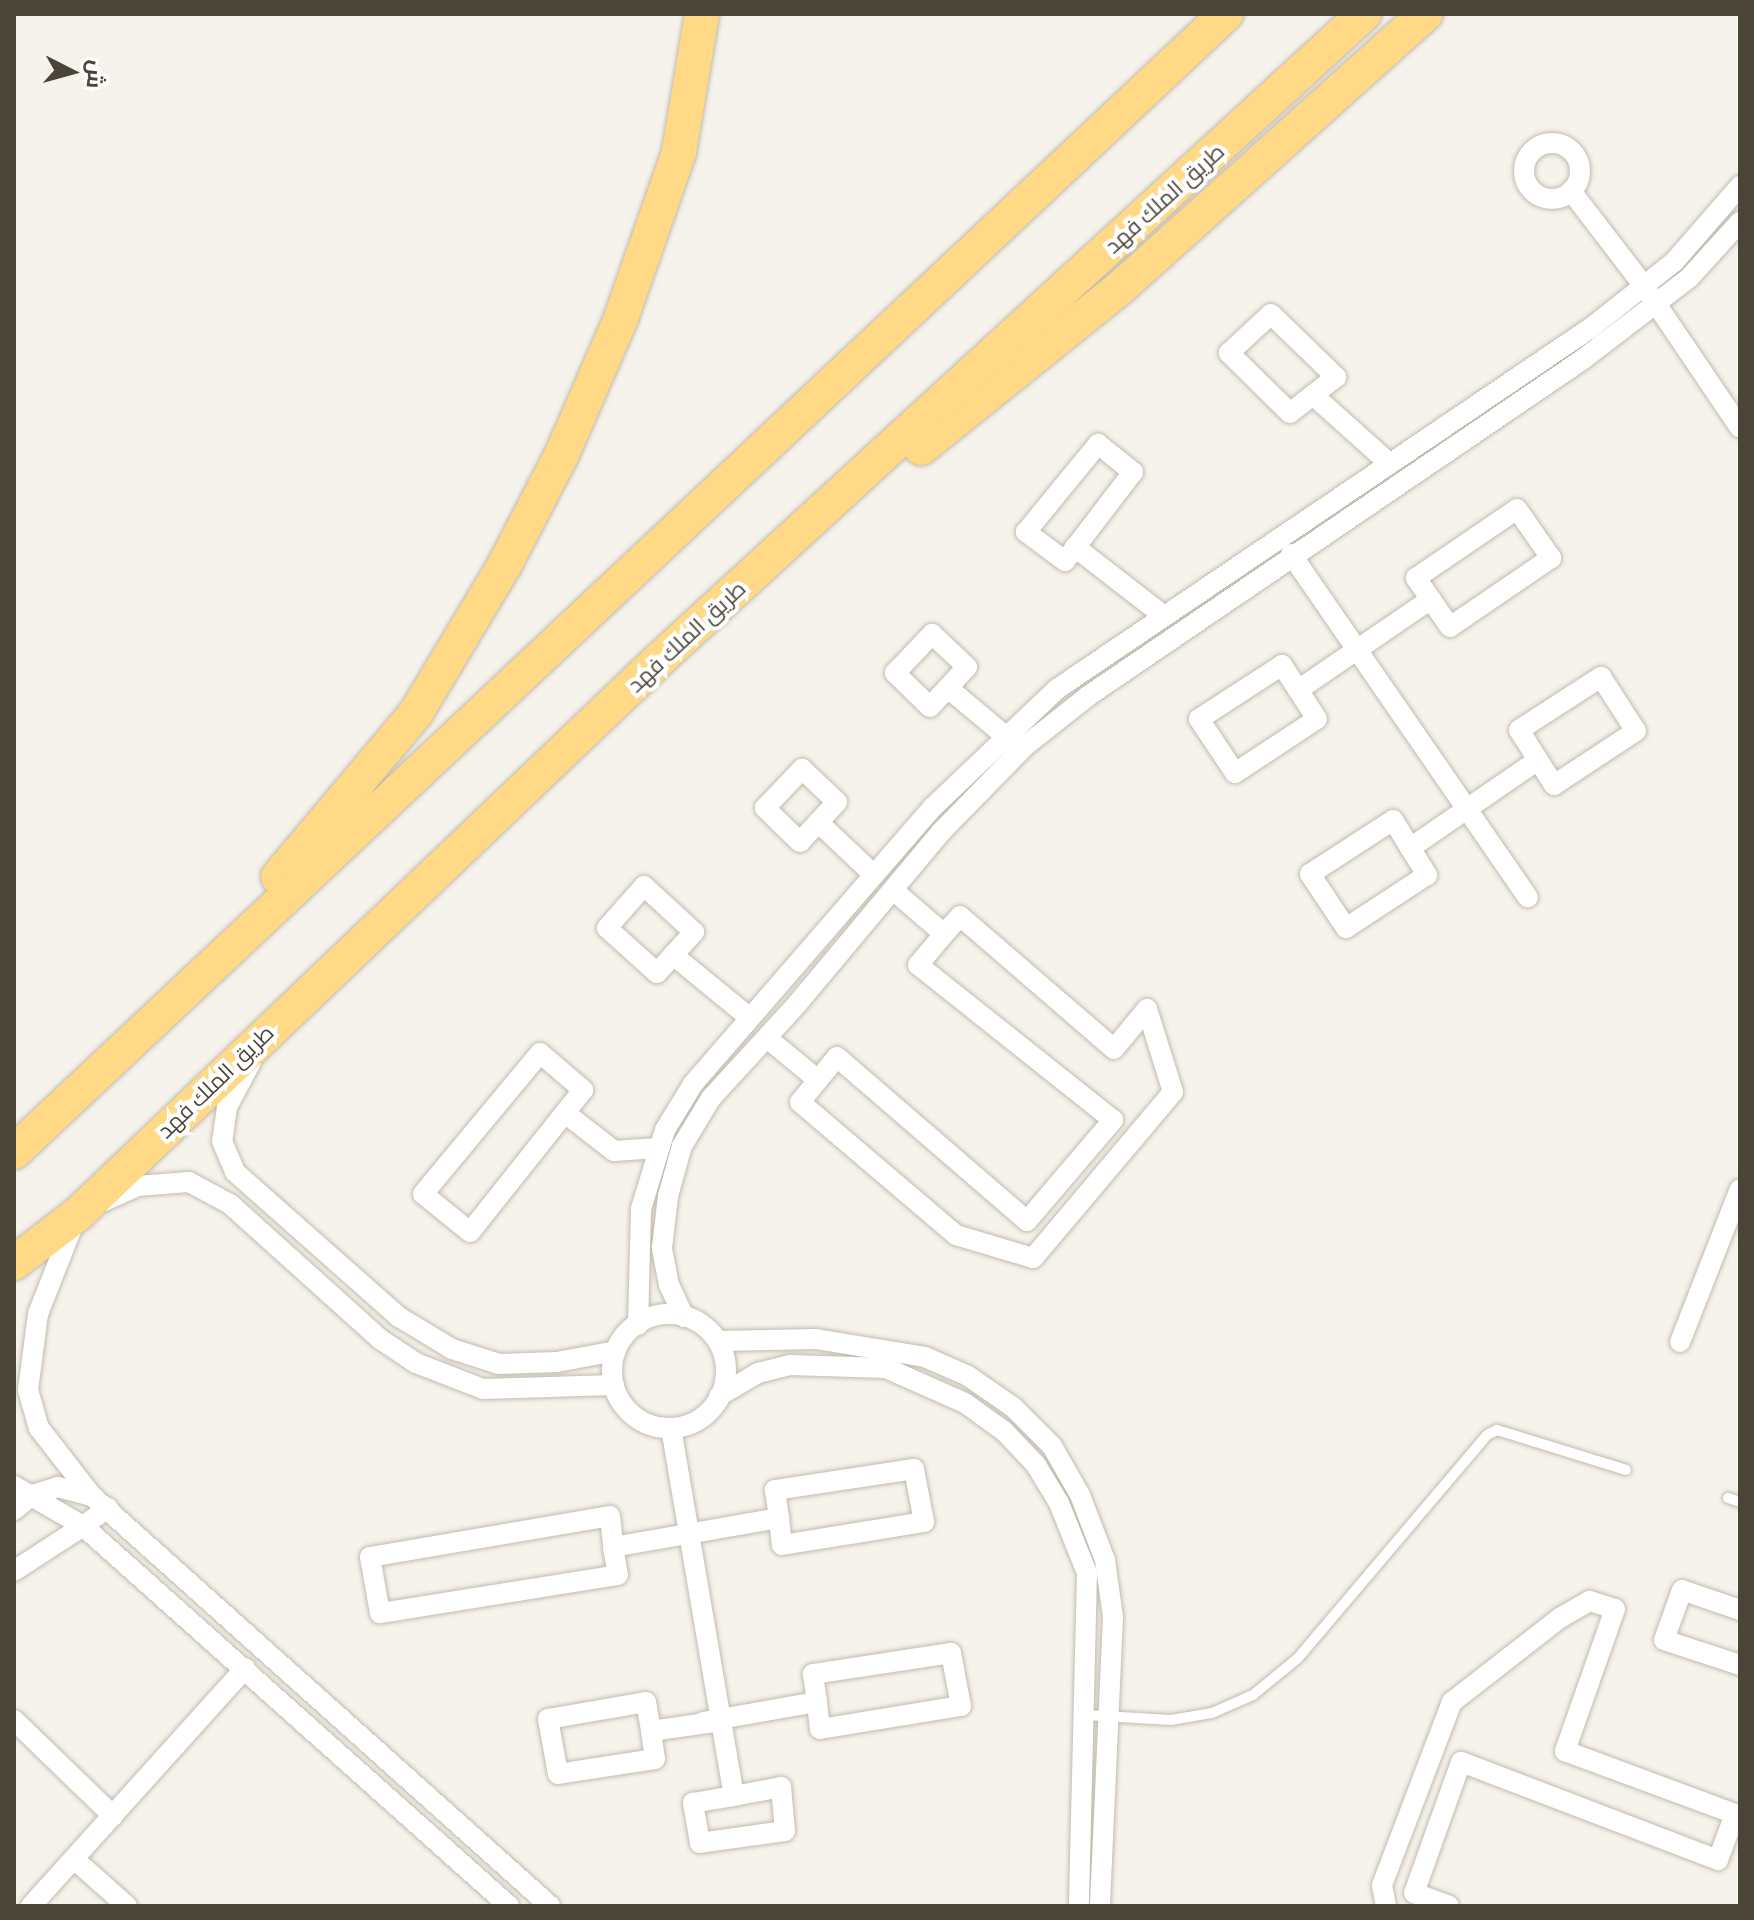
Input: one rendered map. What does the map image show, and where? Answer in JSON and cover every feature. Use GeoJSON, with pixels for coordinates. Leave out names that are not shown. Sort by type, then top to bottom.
{"type":"FeatureCollection","features":[{"type":"Feature","properties":{"kind":"highway"},"geometry":{"type":"LineString","coordinates":[[99,1072],[319,831],[416,713],[505,564],[562,454],[621,318],[679,152],[702,14]]}},
{"type":"Feature","properties":{"kind":"highway"},"geometry":{"type":"LineString","coordinates":[[14,1152],[1226,14]]}},
{"type":"Feature","properties":{"kind":"highway","name":"طريق الملك فهد"},"geometry":{"type":"LineString","coordinates":[[14,1263],[78,1214],[660,659],[1364,14]]}},
{"type":"Feature","properties":{"kind":"highway"},"geometry":{"type":"LineString","coordinates":[[660,659],[1121,287],[1425,14]]}},
{"type":"Feature","properties":{"kind":"street"},"geometry":{"type":"LineString","coordinates":[[638,1325],[641,1209],[658,1148],[693,1084],[873,874],[1004,735],[1057,689],[1592,327],[1674,262],[1740,186]]}},
{"type":"Feature","properties":{"kind":"street"},"geometry":{"type":"LineString","coordinates":[[1571,191],[1644,286],[1740,428]]}},
{"type":"Feature","properties":{"kind":"street"},"geometry":{"type":"LineString","coordinates":[[684,1317],[669,1285],[662,1248],[668,1196],[682,1146],[711,1098],[767,1038],[893,890],[1025,746],[1088,696],[1291,554],[1582,360],[1689,278],[1740,222]]}},
{"type":"Feature","properties":{"kind":"street"},"geometry":{"type":"LineString","coordinates":[[1271,314],[1336,377],[1313,395],[1290,413],[1229,353],[1271,314]]}},
{"type":"Feature","properties":{"kind":"street"},"geometry":{"type":"LineString","coordinates":[[1313,395],[1390,464]]}},
{"type":"Feature","properties":{"kind":"street"},"geometry":{"type":"LineString","coordinates":[[1098,444],[1133,472],[1075,547],[1065,561],[1026,532],[1098,444]]}},
{"type":"Feature","properties":{"kind":"street"},"geometry":{"type":"LineString","coordinates":[[1517,509],[1551,558],[1450,627],[1431,599],[1416,578],[1517,509]]}},
{"type":"Feature","properties":{"kind":"street"},"geometry":{"type":"LineString","coordinates":[[1075,547],[1164,616]]}},
{"type":"Feature","properties":{"kind":"street"},"geometry":{"type":"LineString","coordinates":[[1291,554],[1528,897]]}},
{"type":"Feature","properties":{"kind":"street"},"geometry":{"type":"LineString","coordinates":[[1298,690],[1431,599]]}},
{"type":"Feature","properties":{"kind":"street"},"geometry":{"type":"LineString","coordinates":[[1282,665],[1298,690],[1317,719],[1235,773],[1199,719],[1282,665]]}},
{"type":"Feature","properties":{"kind":"street"},"geometry":{"type":"LineString","coordinates":[[1601,677],[1636,731],[1554,785],[1538,760],[1519,730],[1601,677]]}},
{"type":"Feature","properties":{"kind":"street"},"geometry":{"type":"LineString","coordinates":[[948,688],[1004,735]]}},
{"type":"Feature","properties":{"kind":"street"},"geometry":{"type":"LineString","coordinates":[[1410,848],[1538,760]]}},
{"type":"Feature","properties":{"kind":"street"},"geometry":{"type":"LineString","coordinates":[[1393,820],[1410,848],[1427,875],[1346,928],[1310,874],[1393,820]]}},
{"type":"Feature","properties":{"kind":"street"},"geometry":{"type":"LineString","coordinates":[[818,822],[873,874]]}},
{"type":"Feature","properties":{"kind":"street"},"geometry":{"type":"LineString","coordinates":[[893,890],[944,934]]}},
{"type":"Feature","properties":{"kind":"street"},"geometry":{"type":"LineString","coordinates":[[960,916],[1114,1049],[1147,1009],[1173,1092],[1033,1258],[956,1235],[800,1102],[837,1057],[1027,1221],[1094,1143],[1113,1120],[918,965],[944,934],[960,916]]}},
{"type":"Feature","properties":{"kind":"street"},"geometry":{"type":"LineString","coordinates":[[673,955],[750,1018]]}},
{"type":"Feature","properties":{"kind":"street"},"geometry":{"type":"LineString","coordinates":[[269,1029],[227,1107],[222,1141],[235,1172],[399,1317],[452,1349],[499,1364],[557,1362],[616,1351]]}},
{"type":"Feature","properties":{"kind":"street"},"geometry":{"type":"LineString","coordinates":[[767,1038],[818,1080]]}},
{"type":"Feature","properties":{"kind":"street"},"geometry":{"type":"LineString","coordinates":[[540,1053],[583,1090],[565,1113],[470,1232],[423,1194],[540,1053]]}},
{"type":"Feature","properties":{"kind":"street"},"geometry":{"type":"LineString","coordinates":[[565,1113],[614,1151],[658,1148]]}},
{"type":"Feature","properties":{"kind":"street"},"geometry":{"type":"LineString","coordinates":[[550,1906],[100,1502],[39,1428],[28,1390],[38,1314],[78,1214],[137,1186],[189,1182],[230,1204],[380,1339],[416,1363],[483,1389],[614,1385]]}},
{"type":"Feature","properties":{"kind":"street"},"geometry":{"type":"LineString","coordinates":[[1680,1342],[1740,1189]]}},
{"type":"Feature","properties":{"kind":"street"},"geometry":{"type":"LineString","coordinates":[[656,1314],[693,1318],[719,1341],[727,1377],[712,1411],[681,1429],[671,1428],[645,1425],[618,1401],[610,1365],[625,1332],[638,1325],[656,1314]]}},
{"type":"Feature","properties":{"kind":"street"},"geometry":{"type":"LineString","coordinates":[[719,1341],[816,1339],[887,1347],[968,1376],[1013,1407],[1052,1446],[1080,1495],[1105,1560],[1113,1617],[1100,1906]]}},
{"type":"Feature","properties":{"kind":"street"},"geometry":{"type":"LineString","coordinates":[[719,1396],[758,1373],[790,1365],[886,1368],[965,1403],[1004,1431],[1036,1465],[1059,1503],[1087,1573],[1086,1715],[1079,1906]]}},
{"type":"Feature","properties":{"kind":"street"},"geometry":{"type":"LineString","coordinates":[[671,1428],[690,1537],[715,1721],[734,1796]]}},
{"type":"Feature","properties":{"kind":"street"},"geometry":{"type":"LineString","coordinates":[[914,1469],[924,1522],[782,1545],[779,1518],[775,1490],[914,1469]]}},
{"type":"Feature","properties":{"kind":"street"},"geometry":{"type":"LineString","coordinates":[[23,1490],[58,1487],[100,1502]]}},
{"type":"Feature","properties":{"kind":"street"},"geometry":{"type":"LineString","coordinates":[[14,1510],[23,1490]]}},
{"type":"Feature","properties":{"kind":"street"},"geometry":{"type":"LineString","coordinates":[[23,1490],[83,1526],[509,1906]]}},
{"type":"Feature","properties":{"kind":"street"},"geometry":{"type":"LineString","coordinates":[[14,1571],[83,1526],[100,1502]]}},
{"type":"Feature","properties":{"kind":"street"},"geometry":{"type":"LineString","coordinates":[[610,1516],[613,1547],[618,1575],[380,1613],[370,1557],[610,1516]]}},
{"type":"Feature","properties":{"kind":"street"},"geometry":{"type":"LineString","coordinates":[[613,1547],[690,1537],[779,1518]]}},
{"type":"Feature","properties":{"kind":"street"},"geometry":{"type":"LineString","coordinates":[[1740,1610],[1682,1590],[1664,1640],[1740,1665]]}},
{"type":"Feature","properties":{"kind":"street"},"geometry":{"type":"LineString","coordinates":[[1386,1906],[1382,1885],[1452,1702],[1560,1618],[1590,1601],[1615,1609],[1565,1751],[1735,1814],[1734,1836],[1718,1860],[1461,1762],[1414,1893],[1449,1906]]}},
{"type":"Feature","properties":{"kind":"street"},"geometry":{"type":"LineString","coordinates":[[951,1653],[961,1706],[820,1729],[817,1702],[813,1674],[951,1653]]}},
{"type":"Feature","properties":{"kind":"street"},"geometry":{"type":"LineString","coordinates":[[31,1906],[245,1668]]}},
{"type":"Feature","properties":{"kind":"street"},"geometry":{"type":"LineString","coordinates":[[646,1702],[651,1731],[655,1759],[558,1774],[548,1719],[646,1702]]}},
{"type":"Feature","properties":{"kind":"street"},"geometry":{"type":"LineString","coordinates":[[651,1731],[817,1702]]}},
{"type":"Feature","properties":{"kind":"street"},"geometry":{"type":"LineString","coordinates":[[14,1720],[113,1816]]}},
{"type":"Feature","properties":{"kind":"street"},"geometry":{"type":"LineString","coordinates":[[781,1787],[785,1831],[700,1843],[693,1803],[734,1796],[781,1787]]}},
{"type":"Feature","properties":{"kind":"street"},"geometry":{"type":"LineString","coordinates":[[74,1859],[127,1906]]}},
{"type":"Feature","properties":{"kind":"lane"},"geometry":{"type":"LineString","coordinates":[[1086,1715],[1171,1720],[1212,1713],[1253,1695],[1298,1658],[1487,1435],[1497,1430],[1626,1470]]}},
{"type":"Feature","properties":{"kind":"lane"},"geometry":{"type":"LineString","coordinates":[[1728,1498],[1740,1502]]}}]}
